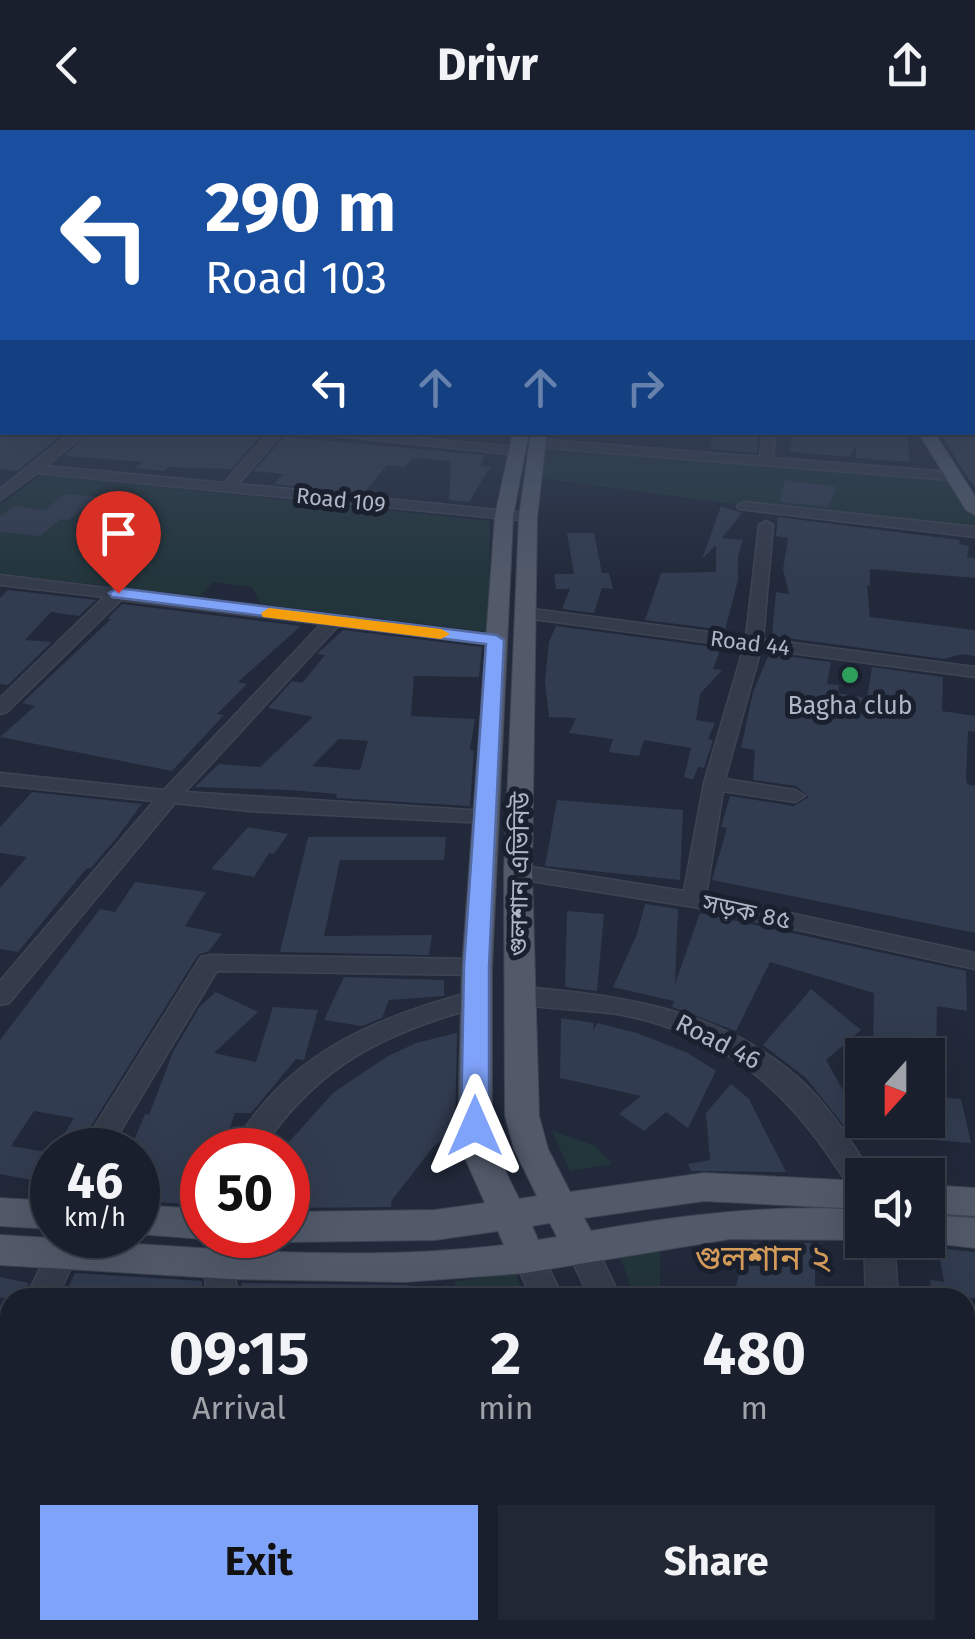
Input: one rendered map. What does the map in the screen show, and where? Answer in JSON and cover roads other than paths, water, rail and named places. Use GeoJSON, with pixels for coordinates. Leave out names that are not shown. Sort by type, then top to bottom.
{"type":"FeatureCollection","features":[{"type":"Feature","properties":{"kind":"main road","name":"গুলশান এভিনিউ"},"geometry":{"type":"LineString","coordinates":[[527,443],[496,640],[476,1000],[477,1142],[506,1215],[528,1257]]}},
{"type":"Feature","properties":{"kind":"main road"},"geometry":{"type":"LineString","coordinates":[[932,443],[975,510]]}},
{"type":"Feature","properties":{"kind":"main road","name":"গুলশান এভিনিউ"},"geometry":{"type":"LineString","coordinates":[[516,517],[525,614],[518,872],[524,1132],[581,1248]]}},
{"type":"Feature","properties":{"kind":"main road"},"geometry":{"type":"LineString","coordinates":[[310,1226],[420,1226],[704,1187],[845,1194]]}},
{"type":"Feature","properties":{"kind":"main road"},"geometry":{"type":"LineString","coordinates":[[945,1200],[975,1202]]}},
{"type":"Feature","properties":{"kind":"main road"},"geometry":{"type":"LineString","coordinates":[[0,1212],[30,1214]]}},
{"type":"Feature","properties":{"kind":"main road"},"geometry":{"type":"LineString","coordinates":[[86,1258],[221,1281],[528,1257],[748,1223],[845,1225]]}},
{"type":"Feature","properties":{"kind":"main road"},"geometry":{"type":"LineString","coordinates":[[945,1231],[975,1233]]}},
{"type":"Feature","properties":{"kind":"main road"},"geometry":{"type":"LineString","coordinates":[[0,1250],[30,1252]]}},
{"type":"Feature","properties":{"kind":"street"},"geometry":{"type":"LineString","coordinates":[[0,496],[67,443]]}},
{"type":"Feature","properties":{"kind":"street"},"geometry":{"type":"LineString","coordinates":[[227,488],[266,443]]}},
{"type":"Feature","properties":{"kind":"street"},"geometry":{"type":"LineString","coordinates":[[566,443],[951,476]]}},
{"type":"Feature","properties":{"kind":"street"},"geometry":{"type":"LineString","coordinates":[[638,450],[641,443]]}},
{"type":"Feature","properties":{"kind":"street"},"geometry":{"type":"LineString","coordinates":[[766,461],[768,443]]}},
{"type":"Feature","properties":{"kind":"street","name":"Road 109"},"geometry":{"type":"LineString","coordinates":[[35,469],[516,517]]}},
{"type":"Feature","properties":{"kind":"street"},"geometry":{"type":"LineString","coordinates":[[744,506],[975,532]]}},
{"type":"Feature","properties":{"kind":"street"},"geometry":{"type":"LineString","coordinates":[[694,900],[714,783],[754,644],[766,525]]}},
{"type":"Feature","properties":{"kind":"street"},"geometry":{"type":"LineString","coordinates":[[0,580],[496,640]]}},
{"type":"Feature","properties":{"kind":"street"},"geometry":{"type":"LineString","coordinates":[[0,708],[118,593]]}},
{"type":"Feature","properties":{"kind":"street","name":"Road 44"},"geometry":{"type":"LineString","coordinates":[[525,614],[975,672]]}},
{"type":"Feature","properties":{"kind":"street"},"geometry":{"type":"LineString","coordinates":[[5,983],[170,796],[333,621]]}},
{"type":"Feature","properties":{"kind":"street"},"geometry":{"type":"LineString","coordinates":[[0,779],[249,805],[486,817]]}},
{"type":"Feature","properties":{"kind":"street"},"geometry":{"type":"LineString","coordinates":[[714,783],[796,796]]}},
{"type":"Feature","properties":{"kind":"street","name":"সড়ক ৪৫"},"geometry":{"type":"LineString","coordinates":[[518,872],[694,900],[975,961]]}},
{"type":"Feature","properties":{"kind":"street"},"geometry":{"type":"LineString","coordinates":[[108,1128],[210,964],[476,966]]}},
{"type":"Feature","properties":{"kind":"street","name":"Road 46"},"geometry":{"type":"LineString","coordinates":[[518,995],[604,1000],[687,1023],[726,1041],[797,1092],[826,1122],[847,1158]]}},
{"type":"Feature","properties":{"kind":"street"},"geometry":{"type":"LineString","coordinates":[[261,1128],[283,1097],[338,1051],[404,1018],[476,1000]]}},
{"type":"Feature","properties":{"kind":"street","name":"গুলশান এভিনিউ"},"geometry":{"type":"LineString","coordinates":[[581,1248],[601,1288]]}},
{"type":"Feature","properties":{"kind":"street","name":"গুলশান এভিনিউ"},"geometry":{"type":"LineString","coordinates":[[528,1257],[543,1288]]}},
{"type":"Feature","properties":{"kind":"street"},"geometry":{"type":"LineString","coordinates":[[46,1288],[60,1258]]}},
{"type":"Feature","properties":{"kind":"street"},"geometry":{"type":"LineString","coordinates":[[880,1258],[881,1288]]}},
{"type":"Feature","properties":{"kind":"place","name":"Bagha club"},"geometry":{"type":"Point","coordinates":[850,675]}},
{"type":"Feature","properties":{"kind":"district","name":"গুলশান ২"},"geometry":{"type":"Point","coordinates":[763,1258]}}]}
